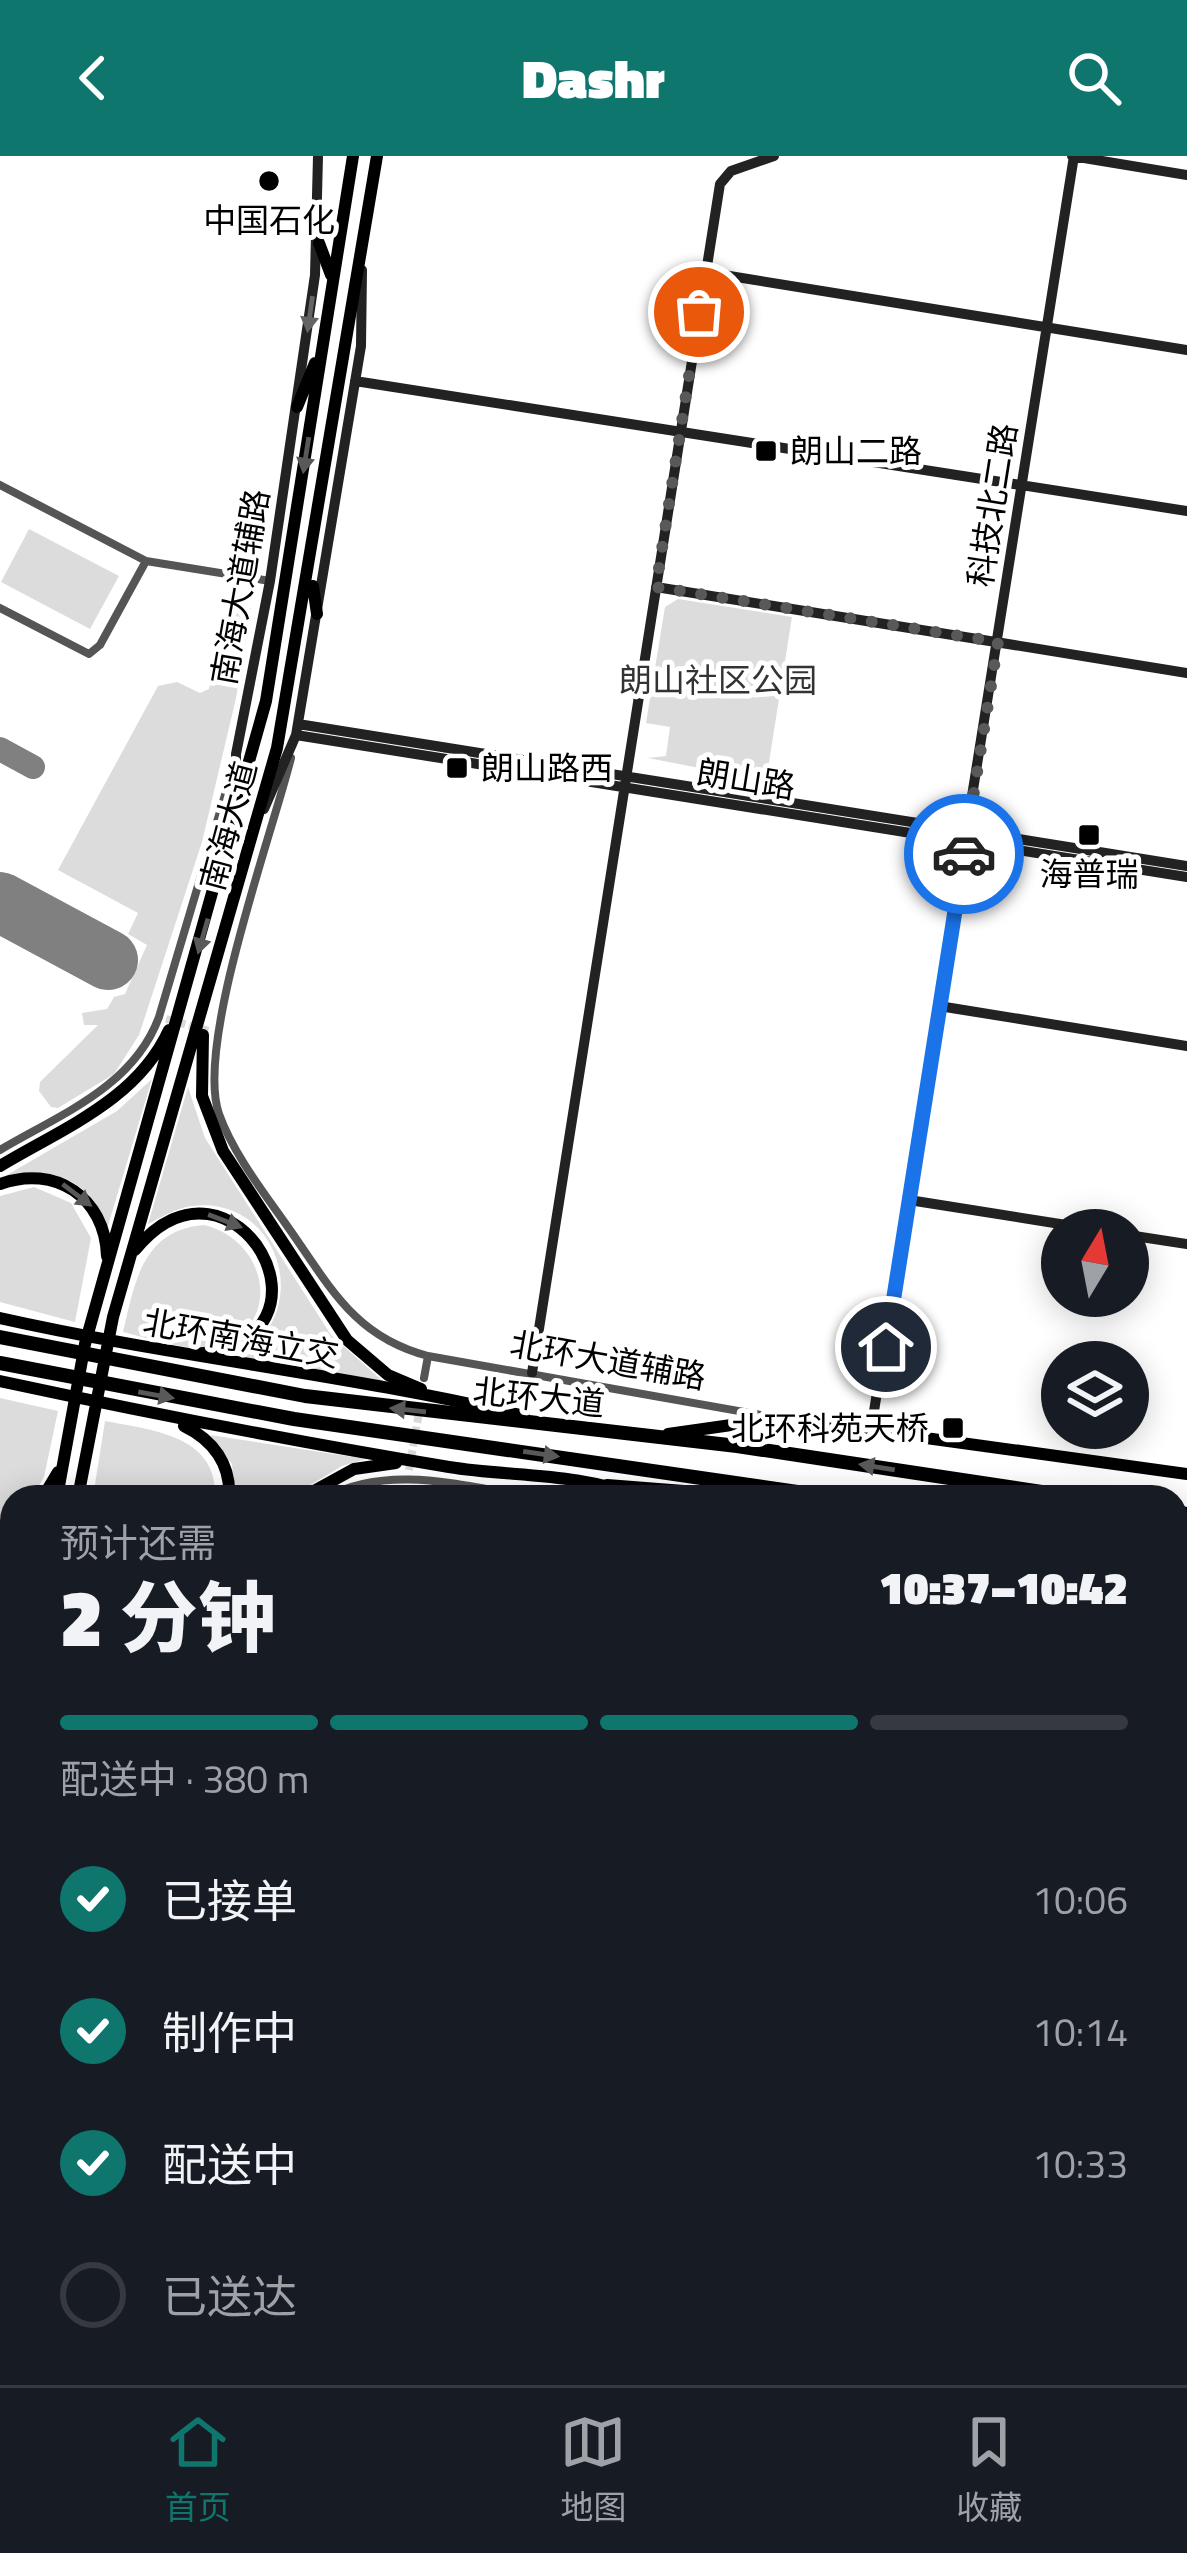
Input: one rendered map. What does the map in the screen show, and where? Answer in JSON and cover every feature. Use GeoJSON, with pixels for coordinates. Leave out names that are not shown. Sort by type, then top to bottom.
{"type":"FeatureCollection","features":[{"type":"Feature","properties":{"kind":"highway","name":"北环大道"},"geometry":{"type":"LineString","coordinates":[[0,1337],[305,1396],[566,1426],[990,1485]]}},
{"type":"Feature","properties":{"kind":"highway","name":"北环大道"},"geometry":{"type":"LineString","coordinates":[[0,1363],[294,1419],[749,1485]]}},
{"type":"Feature","properties":{"kind":"main road","name":"南海大道"},"geometry":{"type":"LineString","coordinates":[[59,1485],[93,1313],[236,824],[275,652],[353,156]]}},
{"type":"Feature","properties":{"kind":"main road","name":"南海大道"},"geometry":{"type":"LineString","coordinates":[[81,1485],[128,1261],[260,818],[310,573],[377,156]]}},
{"type":"Feature","properties":{"kind":"main road"},"geometry":{"type":"LineString","coordinates":[[319,243],[333,283]]}},
{"type":"Feature","properties":{"kind":"main road"},"geometry":{"type":"LineString","coordinates":[[297,407],[325,340]]}},
{"type":"Feature","properties":{"kind":"main road"},"geometry":{"type":"LineString","coordinates":[[310,573],[317,614]]}},
{"type":"Feature","properties":{"kind":"main road"},"geometry":{"type":"LineString","coordinates":[[215,974],[200,1071],[214,1133],[347,1340],[388,1375],[444,1398]]}},
{"type":"Feature","properties":{"kind":"main road"},"geometry":{"type":"LineString","coordinates":[[0,1166],[118,1096],[144,1073],[190,979]]}},
{"type":"Feature","properties":{"kind":"main road"},"geometry":{"type":"LineString","coordinates":[[0,1184],[53,1180],[84,1197],[104,1229],[107,1267]]}},
{"type":"Feature","properties":{"kind":"main road"},"geometry":{"type":"LineString","coordinates":[[128,1261],[163,1224],[197,1214],[231,1220],[265,1255],[270,1303],[247,1342],[223,1352],[171,1355]]}},
{"type":"Feature","properties":{"kind":"main road","name":"北环南海立交"},"geometry":{"type":"LineString","coordinates":[[0,1315],[171,1355],[444,1398]]}},
{"type":"Feature","properties":{"kind":"main road"},"geometry":{"type":"LineString","coordinates":[[0,1384],[456,1468],[600,1485]]}},
{"type":"Feature","properties":{"kind":"main road","name":"北环大道辅路"},"geometry":{"type":"LineString","coordinates":[[444,1398],[566,1426]]}},
{"type":"Feature","properties":{"kind":"main road"},"geometry":{"type":"LineString","coordinates":[[148,1414],[208,1441],[223,1461],[227,1485]]}},
{"type":"Feature","properties":{"kind":"main road"},"geometry":{"type":"LineString","coordinates":[[642,1436],[781,1418]]}},
{"type":"Feature","properties":{"kind":"main road","name":"北环大道辅路"},"geometry":{"type":"LineString","coordinates":[[781,1418],[1187,1474]]}},
{"type":"Feature","properties":{"kind":"main road"},"geometry":{"type":"LineString","coordinates":[[328,1485],[372,1464],[456,1468]]}},
{"type":"Feature","properties":{"kind":"main road"},"geometry":{"type":"LineString","coordinates":[[50,1485],[62,1466]]}},
{"type":"Feature","properties":{"kind":"street","name":"南海大道辅路"},"geometry":{"type":"LineString","coordinates":[[0,1150],[115,1081],[163,1018],[236,754],[270,581],[319,243],[318,156]]}},
{"type":"Feature","properties":{"kind":"street"},"geometry":{"type":"LineString","coordinates":[[532,1373],[720,184],[731,171],[774,156]]}},
{"type":"Feature","properties":{"kind":"street"},"geometry":{"type":"LineString","coordinates":[[1073,156],[1187,175]]}},
{"type":"Feature","properties":{"kind":"street","name":"科技北二路"},"geometry":{"type":"LineString","coordinates":[[871,1430],[1073,156]]}},
{"type":"Feature","properties":{"kind":"street"},"geometry":{"type":"LineString","coordinates":[[260,818],[293,751],[297,730],[356,381],[363,237]]}},
{"type":"Feature","properties":{"kind":"street"},"geometry":{"type":"LineString","coordinates":[[705,272],[1187,350]]}},
{"type":"Feature","properties":{"kind":"street"},"geometry":{"type":"LineString","coordinates":[[356,381],[1187,511]]}},
{"type":"Feature","properties":{"kind":"street"},"geometry":{"type":"LineString","coordinates":[[0,485],[146,561],[270,581]]}},
{"type":"Feature","properties":{"kind":"street"},"geometry":{"type":"LineString","coordinates":[[0,608],[88,654],[100,645],[146,561]]}},
{"type":"Feature","properties":{"kind":"street"},"geometry":{"type":"LineString","coordinates":[[656,587],[1187,673]]}},
{"type":"Feature","properties":{"kind":"street","name":"朗山路"},"geometry":{"type":"LineString","coordinates":[[297,730],[1187,866]]}},
{"type":"Feature","properties":{"kind":"street","name":"北环大道辅路"},"geometry":{"type":"LineString","coordinates":[[293,751],[213,1032],[214,1091],[232,1141],[352,1319],[386,1342],[428,1356],[781,1418]]}},
{"type":"Feature","properties":{"kind":"street","name":"南海大道"},"geometry":{"type":"LineString","coordinates":[[236,754],[236,824]]}},
{"type":"Feature","properties":{"kind":"street","name":"朗山路"},"geometry":{"type":"LineString","coordinates":[[967,836],[1187,877]]}},
{"type":"Feature","properties":{"kind":"street"},"geometry":{"type":"LineString","coordinates":[[939,1006],[1187,1046]]}},
{"type":"Feature","properties":{"kind":"street"},"geometry":{"type":"LineString","coordinates":[[909,1200],[1041,1221]]}},
{"type":"Feature","properties":{"kind":"street"},"geometry":{"type":"LineString","coordinates":[[1149,1238],[1187,1244]]}},
{"type":"Feature","properties":{"kind":"street"},"geometry":{"type":"LineString","coordinates":[[424,1378],[428,1356]]}},
{"type":"Feature","properties":{"kind":"street"},"geometry":{"type":"LineString","coordinates":[[355,1485],[409,1475],[465,1485]]}},
{"type":"Feature","properties":{"kind":"green space"},"geometry":{"type":"Polygon","coordinates":[[[29,529],[119,576],[90,629],[1,582],[29,529]]]}},
{"type":"Feature","properties":{"kind":"green space","name":"朗山社区公园"},"geometry":{"type":"Polygon","coordinates":[[[678,599],[792,617],[766,781],[648,758],[666,756],[670,727],[646,723],[665,607],[678,599]]]}},
{"type":"Feature","properties":{"kind":"green space"},"geometry":{"type":"Polygon","coordinates":[[[227,603],[251,608],[236,698],[202,842],[139,1035],[114,1074],[58,1108],[51,1107],[39,1091],[40,1082],[98,1025],[84,1025],[82,1013],[107,1009],[114,997],[125,994],[147,945],[128,934],[138,913],[58,870],[158,686],[177,682],[200,693],[209,689],[227,603]]]}},
{"type":"Feature","properties":{"kind":"green space"},"geometry":{"type":"Polygon","coordinates":[[[152,1079],[107,1229],[91,1198],[66,1179],[34,1172],[0,1179],[117,1111],[152,1079]]]}},
{"type":"Feature","properties":{"kind":"green space"},"geometry":{"type":"Polygon","coordinates":[[[188,1087],[205,1138],[331,1335],[387,1385],[233,1360],[259,1341],[275,1317],[281,1290],[278,1263],[267,1239],[248,1220],[223,1208],[186,1207],[148,1224],[188,1087]]]}},
{"type":"Feature","properties":{"kind":"green space"},"geometry":{"type":"Polygon","coordinates":[[[34,1187],[71,1203],[91,1238],[75,1322],[0,1302],[0,1196],[34,1187]]]}},
{"type":"Feature","properties":{"kind":"green space"},"geometry":{"type":"Polygon","coordinates":[[[204,1225],[245,1250],[256,1269],[258,1309],[248,1327],[232,1340],[207,1347],[175,1345],[123,1332],[145,1261],[167,1237],[204,1225]]]}},
{"type":"Feature","properties":{"kind":"green space"},"geometry":{"type":"Polygon","coordinates":[[[0,1398],[58,1411],[40,1485],[0,1485],[0,1398]]]}},
{"type":"Feature","properties":{"kind":"green space"},"geometry":{"type":"Polygon","coordinates":[[[105,1421],[161,1433],[194,1448],[206,1460],[214,1485],[95,1485],[105,1421]]]}},
{"type":"Feature","properties":{"kind":"green space"},"geometry":{"type":"Polygon","coordinates":[[[210,1435],[366,1459],[342,1466],[310,1485],[234,1485],[232,1464],[210,1435]]]}},
{"type":"Feature","properties":{"kind":"taxiway"},"geometry":{"type":"LineString","coordinates":[[0,749],[33,767]]}},
{"type":"Feature","properties":{"kind":"runway"},"geometry":{"type":"LineString","coordinates":[[0,902],[108,960]]}},
{"type":"Feature","properties":{"kind":"tunnel"},"geometry":{"type":"LineString","coordinates":[[166,1019],[209,1031]]}},
{"type":"Feature","properties":{"kind":"tunnel"},"geometry":{"type":"LineString","coordinates":[[409,1470],[420,1407]]}},
{"type":"Feature","properties":{"kind":"way so far"},"geometry":{"type":"LineString","coordinates":[[699,312],[656,587],[998,642],[964,854]]}},
{"type":"Feature","properties":{"kind":"place","name":"中国石化"},"geometry":{"type":"Point","coordinates":[269,181]}},
{"type":"Feature","properties":{"kind":"place","name":"朗山二路"},"geometry":{"type":"Point","coordinates":[766,451]}},
{"type":"Feature","properties":{"kind":"place","name":"朗山路西"},"geometry":{"type":"Point","coordinates":[457,768]}},
{"type":"Feature","properties":{"kind":"place","name":"海普瑞"},"geometry":{"type":"Point","coordinates":[1089,835]}},
{"type":"Feature","properties":{"kind":"place","name":"北环科苑天桥"},"geometry":{"type":"Point","coordinates":[953,1428]}},
{"type":"Feature","properties":{"kind":"route"},"geometry":{"type":"LineString","coordinates":[[886,1347],[964,854]]}}]}
